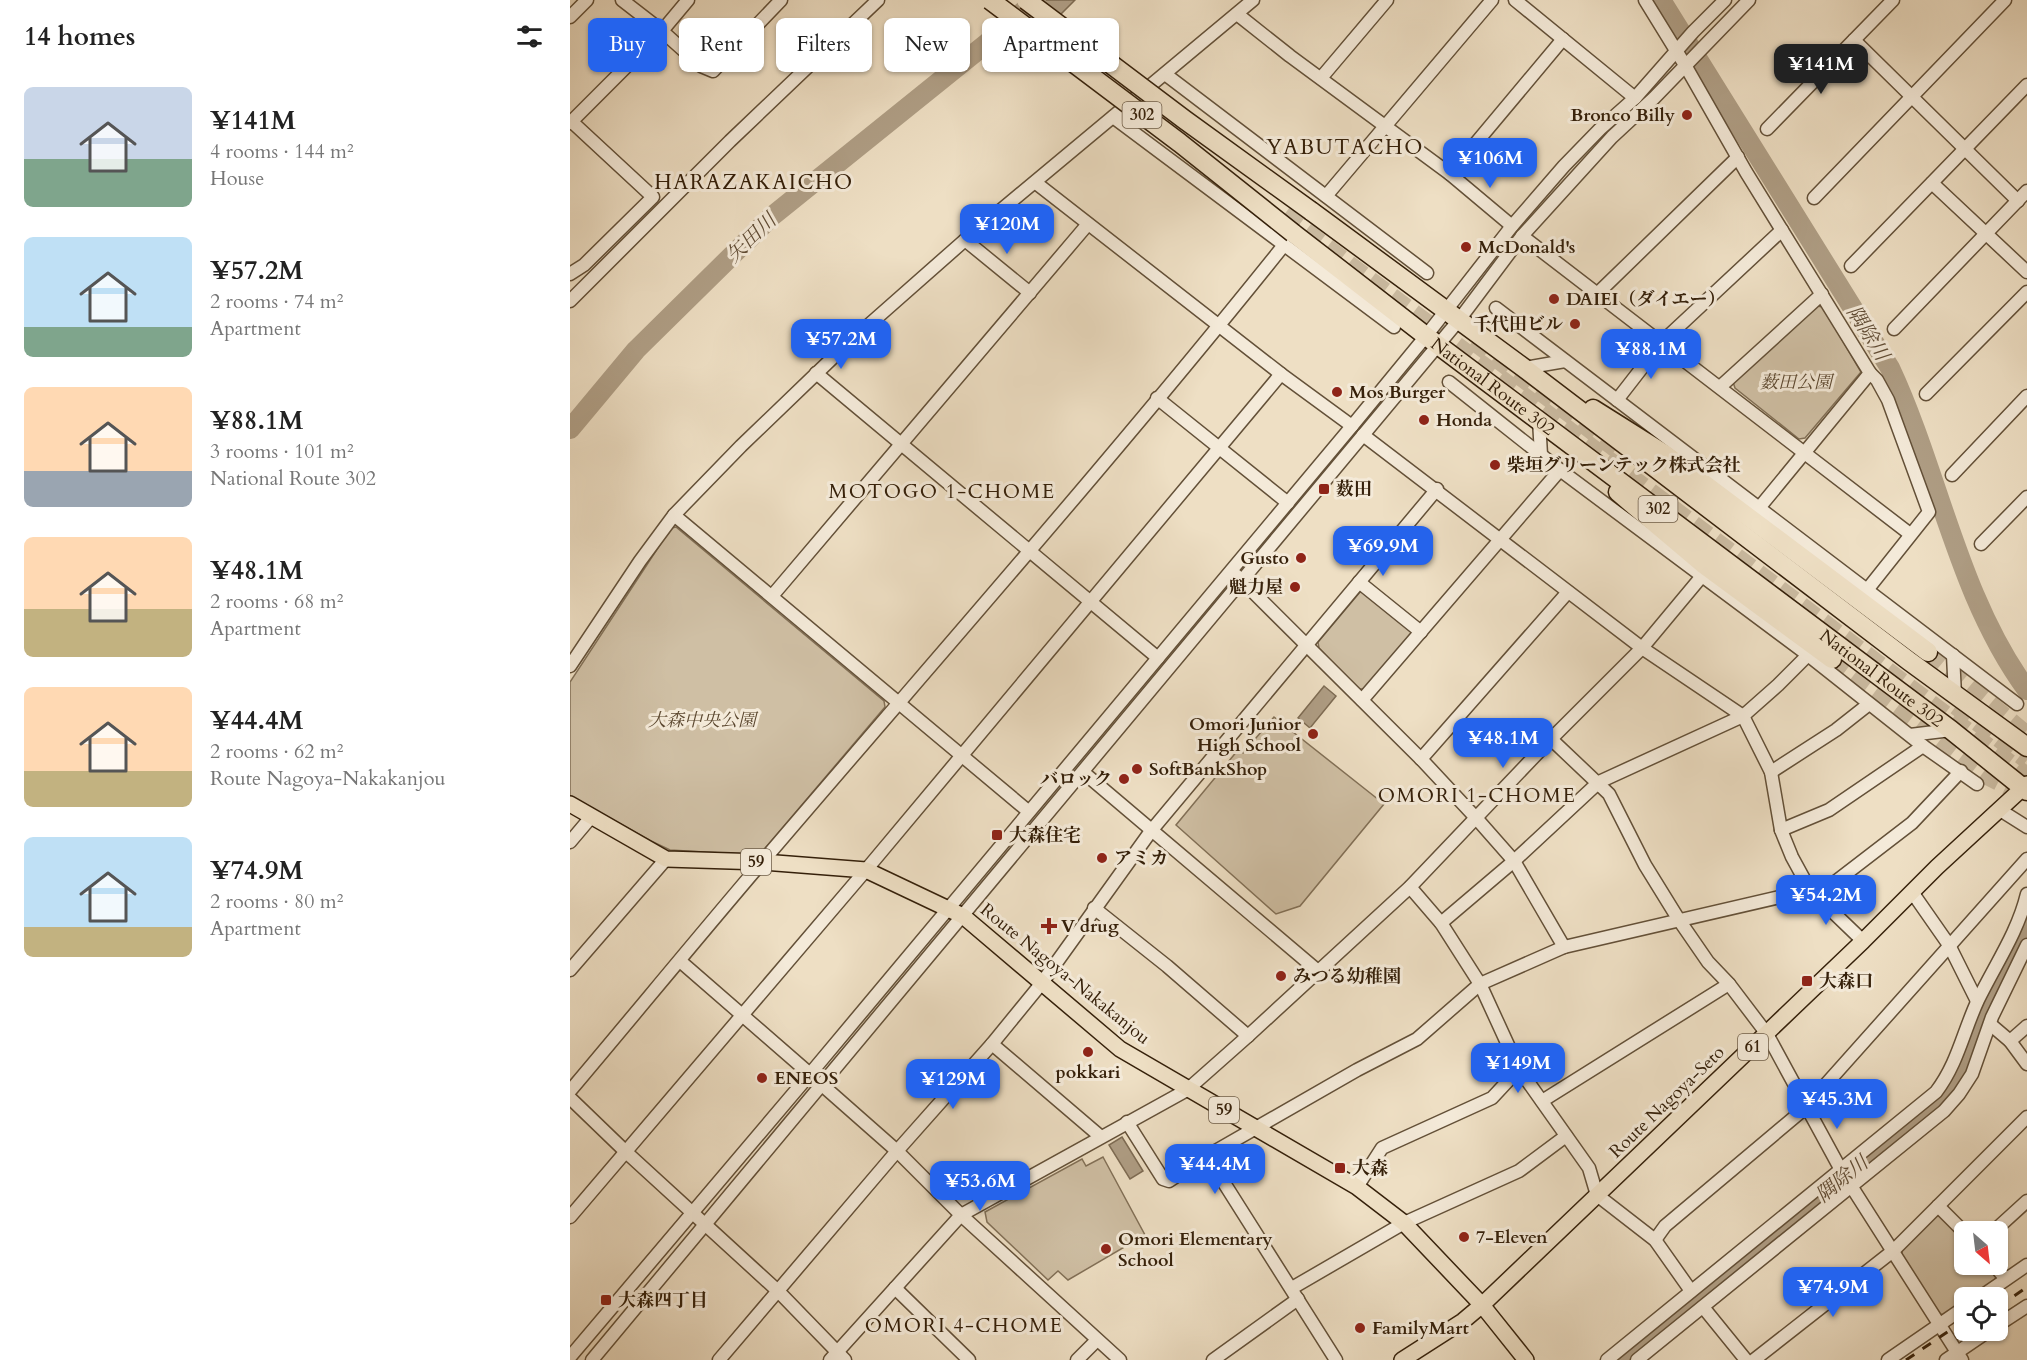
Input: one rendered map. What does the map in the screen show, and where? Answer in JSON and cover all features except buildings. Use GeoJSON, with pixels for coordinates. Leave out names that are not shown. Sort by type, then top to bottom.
{"type":"FeatureCollection","features":[{"type":"Feature","properties":{"kind":"highway","name":"National Route 302"},"geometry":{"type":"LineString","coordinates":[[990,0],[1180,143],[1288,239],[1368,299],[1432,340],[2025,788]]}},
{"type":"Feature","properties":{"kind":"highway","name":"National Route 302"},"geometry":{"type":"LineString","coordinates":[[1026,0],[1204,134],[1524,368],[2027,747]]}},
{"type":"Feature","properties":{"kind":"highway"},"geometry":{"type":"LineString","coordinates":[[1524,368],[1663,453],[1928,652]]}},
{"type":"Feature","properties":{"kind":"highway"},"geometry":{"type":"LineString","coordinates":[[1539,420],[1630,503],[1703,564],[1832,659]]}},
{"type":"Feature","properties":{"kind":"main road","name":"Route Nagoya-Seto"},"geometry":{"type":"LineString","coordinates":[[1402,1360],[1463,1322],[1482,1305],[1767,1034],[1912,892],[2025,788]]}},
{"type":"Feature","properties":{"kind":"main road","name":"Route Nagoya-Nakakanjou"},"geometry":{"type":"LineString","coordinates":[[570,804],[666,860],[762,862],[866,870],[963,916],[1120,1049],[1357,1187],[1404,1223],[1482,1305],[1526,1360]]}},
{"type":"Feature","properties":{"kind":"street"},"geometry":{"type":"LineString","coordinates":[[570,17],[586,0]]}},
{"type":"Feature","properties":{"kind":"street"},"geometry":{"type":"LineString","coordinates":[[622,0],[645,18]]}},
{"type":"Feature","properties":{"kind":"street"},"geometry":{"type":"LineString","coordinates":[[667,25],[688,0]]}},
{"type":"Feature","properties":{"kind":"street"},"geometry":{"type":"LineString","coordinates":[[667,35],[701,66],[713,71],[781,0]]}},
{"type":"Feature","properties":{"kind":"street"},"geometry":{"type":"LineString","coordinates":[[570,301],[730,141],[878,0]]}},
{"type":"Feature","properties":{"kind":"street"},"geometry":{"type":"LineString","coordinates":[[570,666],[640,561],[674,515],[816,373],[965,240],[1253,0]]}},
{"type":"Feature","properties":{"kind":"street"},"geometry":{"type":"LineString","coordinates":[[1321,78],[1387,0]]}},
{"type":"Feature","properties":{"kind":"street"},"geometry":{"type":"LineString","coordinates":[[1326,195],[1492,0]]}},
{"type":"Feature","properties":{"kind":"street"},"geometry":{"type":"LineString","coordinates":[[1515,0],[1635,98]]}},
{"type":"Feature","properties":{"kind":"street"},"geometry":{"type":"LineString","coordinates":[[1645,0],[1782,231],[1888,400],[1929,512],[1867,590]]}},
{"type":"Feature","properties":{"kind":"street"},"geometry":{"type":"LineString","coordinates":[[587,1360],[572,1350],[693,1213],[1352,426],[1432,340],[1452,315],[1512,226],[1564,166],[1600,129],[1635,98],[1693,32],[1725,0]]}},
{"type":"Feature","properties":{"kind":"street"},"geometry":{"type":"LineString","coordinates":[[592,1360],[1364,435],[1452,315],[1612,137],[1654,98],[1749,0]]}},
{"type":"Feature","properties":{"kind":"street"},"geometry":{"type":"LineString","coordinates":[[1767,129],[1893,0]]}},
{"type":"Feature","properties":{"kind":"street"},"geometry":{"type":"LineString","coordinates":[[1814,198],[2005,0]]}},
{"type":"Feature","properties":{"kind":"street"},"geometry":{"type":"LineString","coordinates":[[1237,14],[1450,174],[1512,226]]}},
{"type":"Feature","properties":{"kind":"street"},"geometry":{"type":"LineString","coordinates":[[1450,174],[1563,39]]}},
{"type":"Feature","properties":{"kind":"street"},"geometry":{"type":"LineString","coordinates":[[1854,40],[1965,148],[2023,196],[1894,329]]}},
{"type":"Feature","properties":{"kind":"street"},"geometry":{"type":"LineString","coordinates":[[570,274],[584,265],[653,197],[571,122],[621,72]]}},
{"type":"Feature","properties":{"kind":"street"},"geometry":{"type":"LineString","coordinates":[[1165,74],[1427,273]]}},
{"type":"Feature","properties":{"kind":"street"},"geometry":{"type":"LineString","coordinates":[[1851,266],[2027,85]]}},
{"type":"Feature","properties":{"kind":"street"},"geometry":{"type":"LineString","coordinates":[[570,1091],[762,862],[1029,552],[1220,325],[1288,239],[1113,117]]}},
{"type":"Feature","properties":{"kind":"street"},"geometry":{"type":"LineString","coordinates":[[1597,294],[1738,157]]}},
{"type":"Feature","properties":{"kind":"street"},"geometry":{"type":"LineString","coordinates":[[1036,183],[1281,374],[1352,426]]}},
{"type":"Feature","properties":{"kind":"street"},"geometry":{"type":"LineString","coordinates":[[1932,183],[2027,272]]}},
{"type":"Feature","properties":{"kind":"street"},"geometry":{"type":"LineString","coordinates":[[1341,208],[1349,239]]}},
{"type":"Feature","properties":{"kind":"street"},"geometry":{"type":"LineString","coordinates":[[772,596],[1088,225]]}},
{"type":"Feature","properties":{"kind":"street"},"geometry":{"type":"LineString","coordinates":[[1617,400],[1662,342],[1782,231]]}},
{"type":"Feature","properties":{"kind":"street"},"geometry":{"type":"LineString","coordinates":[[1522,236],[1910,534]]}},
{"type":"Feature","properties":{"kind":"street"},"geometry":{"type":"LineString","coordinates":[[965,240],[1029,293]]}},
{"type":"Feature","properties":{"kind":"street"},"geometry":{"type":"LineString","coordinates":[[1926,394],[2027,292]]}},
{"type":"Feature","properties":{"kind":"street"},"geometry":{"type":"LineString","coordinates":[[1720,387],[1822,294]]}},
{"type":"Feature","properties":{"kind":"street"},"geometry":{"type":"LineString","coordinates":[[1368,299],[1394,327]]}},
{"type":"Feature","properties":{"kind":"street"},"geometry":{"type":"LineString","coordinates":[[1496,308],[2017,704]]}},
{"type":"Feature","properties":{"kind":"street"},"geometry":{"type":"LineString","coordinates":[[1524,368],[1565,361]]}},
{"type":"Feature","properties":{"kind":"street"},"geometry":{"type":"LineString","coordinates":[[816,373],[1158,658]]}},
{"type":"Feature","properties":{"kind":"street"},"geometry":{"type":"LineString","coordinates":[[1759,508],[1870,373]]}},
{"type":"Feature","properties":{"kind":"street"},"geometry":{"type":"LineString","coordinates":[[570,1217],[866,870],[1281,374]]}},
{"type":"Feature","properties":{"kind":"street"},"geometry":{"type":"LineString","coordinates":[[1449,382],[1560,470],[1808,654],[1923,746],[1977,784]]}},
{"type":"Feature","properties":{"kind":"street"},"geometry":{"type":"LineString","coordinates":[[1952,475],[2027,396]]}},
{"type":"Feature","properties":{"kind":"street"},"geometry":{"type":"LineString","coordinates":[[1157,398],[1288,503]]}},
{"type":"Feature","properties":{"kind":"street"},"geometry":{"type":"LineString","coordinates":[[1539,420],[1541,455]]}},
{"type":"Feature","properties":{"kind":"street"},"geometry":{"type":"LineString","coordinates":[[1364,435],[1642,648],[1743,716],[1771,772],[1781,830],[1792,857],[1814,893],[1863,941]]}},
{"type":"Feature","properties":{"kind":"street"},"geometry":{"type":"LineString","coordinates":[[1362,700],[1560,470]]}},
{"type":"Feature","properties":{"kind":"street"},"geometry":{"type":"LineString","coordinates":[[719,1360],[897,1151],[992,1044],[1041,984],[1151,831],[1437,489]]}},
{"type":"Feature","properties":{"kind":"street"},"geometry":{"type":"LineString","coordinates":[[1981,544],[2027,497]]}},
{"type":"Feature","properties":{"kind":"street"},"geometry":{"type":"LineString","coordinates":[[674,515],[1028,811]]}},
{"type":"Feature","properties":{"kind":"street"},"geometry":{"type":"LineString","coordinates":[[1231,570],[1421,759],[1477,819],[1514,861],[1564,947]]}},
{"type":"Feature","properties":{"kind":"street"},"geometry":{"type":"LineString","coordinates":[[570,1098],[778,1292],[838,1357],[894,1288],[961,1215],[1187,1090],[1248,1036],[1410,887],[1551,739],[1642,648],[1702,576]]}},
{"type":"Feature","properties":{"kind":"street"},"geometry":{"type":"LineString","coordinates":[[1359,582],[1421,632]]}},
{"type":"Feature","properties":{"kind":"street"},"geometry":{"type":"LineString","coordinates":[[1421,759],[1568,592]]}},
{"type":"Feature","properties":{"kind":"street"},"geometry":{"type":"LineString","coordinates":[[1441,924],[1514,861],[1599,782],[1743,716],[1808,654]]}},
{"type":"Feature","properties":{"kind":"street"},"geometry":{"type":"LineString","coordinates":[[1953,655],[1955,695]]}},
{"type":"Feature","properties":{"kind":"street"},"geometry":{"type":"LineString","coordinates":[[1771,772],[1836,730],[1869,704]]}},
{"type":"Feature","properties":{"kind":"street"},"geometry":{"type":"LineString","coordinates":[[1910,735],[1951,730]]}},
{"type":"Feature","properties":{"kind":"street"},"geometry":{"type":"LineString","coordinates":[[1551,739],[1599,782],[1609,794],[1645,865],[1679,920],[1708,962],[1729,984],[1767,1034],[1841,1170],[1939,1324],[1955,1358],[1976,1341]]}},
{"type":"Feature","properties":{"kind":"street"},"geometry":{"type":"LineString","coordinates":[[1781,830],[1829,810],[1923,746]]}},
{"type":"Feature","properties":{"kind":"street"},"geometry":{"type":"LineString","coordinates":[[1127,1122],[1163,1179],[1169,1181],[1207,1155],[1358,1070],[1417,1040],[1480,984],[1564,947],[1679,920],[1814,893],[1912,823],[1961,771]]}},
{"type":"Feature","properties":{"kind":"street"},"geometry":{"type":"LineString","coordinates":[[1083,772],[1318,971]]}},
{"type":"Feature","properties":{"kind":"street"},"geometry":{"type":"LineString","coordinates":[[2000,810],[2027,827]]}},
{"type":"Feature","properties":{"kind":"street"},"geometry":{"type":"LineString","coordinates":[[570,843],[592,816]]}},
{"type":"Feature","properties":{"kind":"street"},"geometry":{"type":"LineString","coordinates":[[1655,1240],[1665,1226],[1807,1106],[2027,859]]}},
{"type":"Feature","properties":{"kind":"street"},"geometry":{"type":"LineString","coordinates":[[570,970],[666,860]]}},
{"type":"Feature","properties":{"kind":"street"},"geometry":{"type":"LineString","coordinates":[[1410,887],[1441,924],[1480,984],[1520,1069],[1589,1168],[1597,1196],[1655,1240],[1691,1291]]}},
{"type":"Feature","properties":{"kind":"street"},"geometry":{"type":"LineString","coordinates":[[1912,892],[1949,945],[1977,1002]]}},
{"type":"Feature","properties":{"kind":"street"},"geometry":{"type":"LineString","coordinates":[[1607,1360],[1936,1092],[1956,1062],[1977,1002],[2018,923],[2027,894]]}},
{"type":"Feature","properties":{"kind":"street"},"geometry":{"type":"LineString","coordinates":[[1094,909],[1167,966],[1248,1036]]}},
{"type":"Feature","properties":{"kind":"street"},"geometry":{"type":"LineString","coordinates":[[1637,1360],[1944,1111],[1972,1074],[1992,1017],[2027,945]]}},
{"type":"Feature","properties":{"kind":"street"},"geometry":{"type":"LineString","coordinates":[[680,961],[810,1074]]}},
{"type":"Feature","properties":{"kind":"street"},"geometry":{"type":"LineString","coordinates":[[1542,1101],[1729,984]]}},
{"type":"Feature","properties":{"kind":"street"},"geometry":{"type":"LineString","coordinates":[[1990,1024],[2010,1041],[2027,1064]]}},
{"type":"Feature","properties":{"kind":"street"},"geometry":{"type":"LineString","coordinates":[[2010,1041],[2027,1026]]}},
{"type":"Feature","properties":{"kind":"street"},"geometry":{"type":"LineString","coordinates":[[992,1044],[1101,1137]]}},
{"type":"Feature","properties":{"kind":"street"},"geometry":{"type":"LineString","coordinates":[[1357,1187],[1382,1148],[1492,1098],[1520,1069]]}},
{"type":"Feature","properties":{"kind":"street"},"geometry":{"type":"LineString","coordinates":[[821,1084],[897,1151],[961,1215],[1120,1360]]}},
{"type":"Feature","properties":{"kind":"street"},"geometry":{"type":"LineString","coordinates":[[1754,1360],[1893,1251],[2027,1117]]}},
{"type":"Feature","properties":{"kind":"street"},"geometry":{"type":"LineString","coordinates":[[1213,1360],[1295,1293],[1404,1223],[1519,1171],[1566,1136]]}},
{"type":"Feature","properties":{"kind":"street"},"geometry":{"type":"LineString","coordinates":[[1207,1155],[1336,1360]]}},
{"type":"Feature","properties":{"kind":"street"},"geometry":{"type":"LineString","coordinates":[[2005,1221],[2027,1201]]}},
{"type":"Feature","properties":{"kind":"street"},"geometry":{"type":"LineString","coordinates":[[1938,1206],[1954,1222]]}},
{"type":"Feature","properties":{"kind":"street"},"geometry":{"type":"LineString","coordinates":[[1995,1287],[2027,1265]]}},
{"type":"Feature","properties":{"kind":"street"},"geometry":{"type":"LineString","coordinates":[[2003,1275],[2006,1279]]}},
{"type":"Feature","properties":{"kind":"street"},"geometry":{"type":"LineString","coordinates":[[894,1288],[969,1360]]}},
{"type":"Feature","properties":{"kind":"street"},"geometry":{"type":"LineString","coordinates":[[2008,1318],[2027,1306]]}},
{"type":"Feature","properties":{"kind":"street"},"geometry":{"type":"LineString","coordinates":[[1703,1307],[1746,1360]]}},
{"type":"Feature","properties":{"kind":"street"},"geometry":{"type":"LineString","coordinates":[[1888,1360],[1954,1314]]}},
{"type":"Feature","properties":{"kind":"street"},"geometry":{"type":"LineString","coordinates":[[1077,1360],[1097,1340]]}},
{"type":"Feature","properties":{"kind":"green space","name":"薮田公園"},"geometry":{"type":"Polygon","coordinates":[[[1817,306],[1823,307],[1861,372],[1805,438],[1799,439],[1735,388],[1733,382],[1817,306]]]}},
{"type":"Feature","properties":{"kind":"green space","name":"大森中央公園"},"geometry":{"type":"Polygon","coordinates":[[[676,527],[884,701],[885,707],[757,855],[670,850],[570,796],[570,682],[671,528],[676,527]]]}},
{"type":"Feature","properties":{"kind":"green space"},"geometry":{"type":"Polygon","coordinates":[[[1360,592],[1364,592],[1413,633],[1364,689],[1358,689],[1319,648],[1318,642],[1360,592]]]}},
{"type":"Feature","properties":{"kind":"green space"},"geometry":{"type":"Polygon","coordinates":[[[1274,717],[1384,804],[1300,906],[1276,914],[1176,825],[1238,750],[1243,753],[1274,717]]]}},
{"type":"Feature","properties":{"kind":"green space"},"geometry":{"type":"Polygon","coordinates":[[[1103,1157],[1145,1235],[1068,1280],[1058,1271],[1048,1280],[987,1222],[985,1212],[1082,1159],[1086,1166],[1103,1157]]]}},
{"type":"Feature","properties":{"kind":"green space"},"geometry":{"type":"Polygon","coordinates":[[[1936,1215],[1940,1216],[1954,1231],[1954,1275],[1995,1275],[1995,1281],[1985,1287],[1954,1287],[1954,1308],[1943,1315],[1938,1313],[1902,1255],[1902,1250],[1936,1215]]]}},
{"type":"Feature","properties":{"kind":"shaded area"},"geometry":{"type":"Polygon","coordinates":[[[1043,0],[1075,0],[1057,18],[1025,18],[1043,0]]]}},
{"type":"Feature","properties":{"kind":"shaded area"},"geometry":{"type":"Polygon","coordinates":[[[1324,686],[1336,696],[1310,728],[1298,718],[1324,686]]]}},
{"type":"Feature","properties":{"kind":"shaded area"},"geometry":{"type":"Polygon","coordinates":[[[1122,1137],[1143,1171],[1130,1179],[1109,1145],[1122,1137]]]}},
{"type":"Feature","properties":{"kind":"waterway","name":"矢田川"},"geometry":{"type":"LineString","coordinates":[[570,429],[636,350],[771,217],[987,43],[1036,0]]}},
{"type":"Feature","properties":{"kind":"waterway","name":"隅除川"},"geometry":{"type":"LineString","coordinates":[[1661,0],[1890,368],[1907,408],[1966,574],[1983,615],[2003,653],[2027,690]]}},
{"type":"Feature","properties":{"kind":"waterway","name":"隅除川"},"geometry":{"type":"LineString","coordinates":[[1620,1360],[1947,1094],[1958,1078],[1998,981],[2027,925]]}},
{"type":"Feature","properties":{"kind":"tunnel"},"geometry":{"type":"LineString","coordinates":[[1284,215],[2027,776]]}},
{"type":"Feature","properties":{"kind":"tunnel"},"geometry":{"type":"LineString","coordinates":[[1473,341],[1616,449]]}},
{"type":"Feature","properties":{"kind":"tunnel"},"geometry":{"type":"LineString","coordinates":[[1928,652],[2027,735]]}},
{"type":"Feature","properties":{"kind":"tunnel"},"geometry":{"type":"LineString","coordinates":[[1832,659],[1983,774],[2027,796]]}},
{"type":"Feature","properties":{"kind":"tunnel"},"geometry":{"type":"LineString","coordinates":[[1956,706],[2027,760]]}},
{"type":"Feature","properties":{"kind":"railway"},"geometry":{"type":"LineString","coordinates":[[2008,1300],[2027,1287]]}},
{"type":"Feature","properties":{"kind":"railway"},"geometry":{"type":"LineString","coordinates":[[1906,1360],[1954,1327]]}},
{"type":"Feature","properties":{"kind":"place","name":"Bronco Billy"},"geometry":{"type":"Point","coordinates":[1687,115]}},
{"type":"Feature","properties":{"kind":"place","name":"McDonald's"},"geometry":{"type":"Point","coordinates":[1466,247]}},
{"type":"Feature","properties":{"kind":"place","name":"DAIEI（ダイエー）"},"geometry":{"type":"Point","coordinates":[1554,299]}},
{"type":"Feature","properties":{"kind":"place","name":"千代田ビル"},"geometry":{"type":"Point","coordinates":[1575,324]}},
{"type":"Feature","properties":{"kind":"place","name":"Mos Burger"},"geometry":{"type":"Point","coordinates":[1337,392]}},
{"type":"Feature","properties":{"kind":"place","name":"Honda"},"geometry":{"type":"Point","coordinates":[1424,420]}},
{"type":"Feature","properties":{"kind":"place","name":"柴垣グリーンテック株式会社"},"geometry":{"type":"Point","coordinates":[1495,465]}},
{"type":"Feature","properties":{"kind":"place","name":"薮田"},"geometry":{"type":"Point","coordinates":[1324,489]}},
{"type":"Feature","properties":{"kind":"place","name":"Gusto"},"geometry":{"type":"Point","coordinates":[1301,558]}},
{"type":"Feature","properties":{"kind":"place","name":"魁力屋"},"geometry":{"type":"Point","coordinates":[1295,587]}},
{"type":"Feature","properties":{"kind":"place","name":"Omori Junior High School"},"geometry":{"type":"Point","coordinates":[1313,734]}},
{"type":"Feature","properties":{"kind":"place","name":"SoftBankShop"},"geometry":{"type":"Point","coordinates":[1137,769]}},
{"type":"Feature","properties":{"kind":"place","name":"バロック"},"geometry":{"type":"Point","coordinates":[1124,779]}},
{"type":"Feature","properties":{"kind":"place","name":"大森住宅"},"geometry":{"type":"Point","coordinates":[997,835]}},
{"type":"Feature","properties":{"kind":"place","name":"アミカ"},"geometry":{"type":"Point","coordinates":[1102,858]}},
{"type":"Feature","properties":{"kind":"place","name":"V drug"},"geometry":{"type":"Point","coordinates":[1049,926]}},
{"type":"Feature","properties":{"kind":"place","name":"みつる幼稚園"},"geometry":{"type":"Point","coordinates":[1281,976]}},
{"type":"Feature","properties":{"kind":"place","name":"大森口"},"geometry":{"type":"Point","coordinates":[1807,981]}},
{"type":"Feature","properties":{"kind":"place","name":"pokkari"},"geometry":{"type":"Point","coordinates":[1088,1052]}},
{"type":"Feature","properties":{"kind":"place","name":"ENEOS"},"geometry":{"type":"Point","coordinates":[762,1078]}},
{"type":"Feature","properties":{"kind":"place","name":"大森"},"geometry":{"type":"Point","coordinates":[1340,1168]}},
{"type":"Feature","properties":{"kind":"place","name":"7-Eleven"},"geometry":{"type":"Point","coordinates":[1464,1237]}},
{"type":"Feature","properties":{"kind":"place","name":"Omori Elementary School"},"geometry":{"type":"Point","coordinates":[1106,1249]}},
{"type":"Feature","properties":{"kind":"place","name":"大森四丁目"},"geometry":{"type":"Point","coordinates":[606,1300]}},
{"type":"Feature","properties":{"kind":"place","name":"FamilyMart"},"geometry":{"type":"Point","coordinates":[1360,1328]}},
{"type":"Feature","properties":{"kind":"district","name":"YABUTACHO"},"geometry":{"type":"Point","coordinates":[1345,147]}},
{"type":"Feature","properties":{"kind":"district","name":"HARAZAKAICHO"},"geometry":{"type":"Point","coordinates":[754,182]}},
{"type":"Feature","properties":{"kind":"district","name":"MOTOGO 1-CHOME"},"geometry":{"type":"Point","coordinates":[942,491]}},
{"type":"Feature","properties":{"kind":"district","name":"OMORI 1-CHOME"},"geometry":{"type":"Point","coordinates":[1477,795]}},
{"type":"Feature","properties":{"kind":"district","name":"OMORI 4-CHOME"},"geometry":{"type":"Point","coordinates":[964,1325]}}]}
